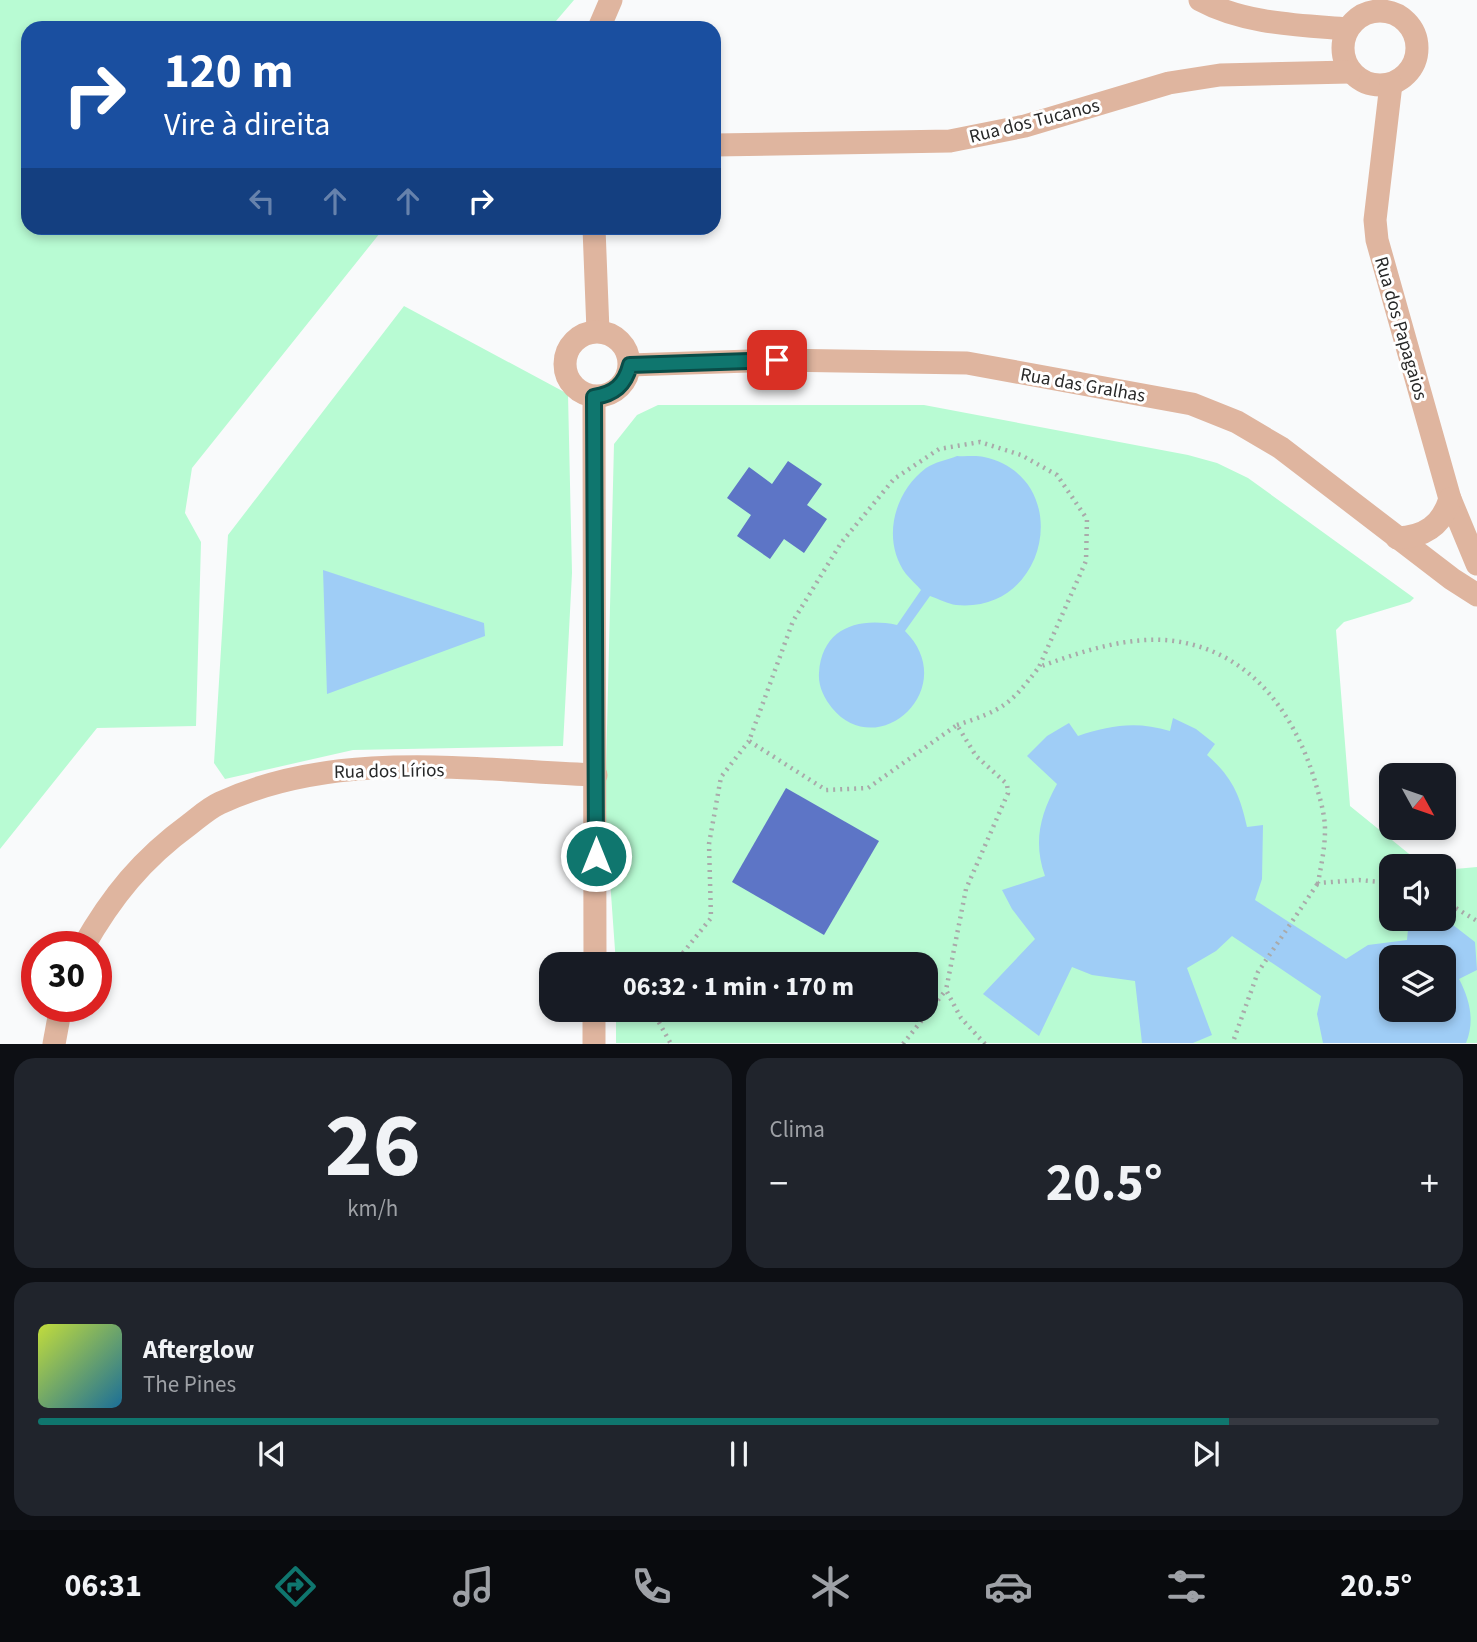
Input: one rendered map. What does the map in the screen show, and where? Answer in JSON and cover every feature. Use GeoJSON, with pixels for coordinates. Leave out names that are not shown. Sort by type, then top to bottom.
{"type":"FeatureCollection","features":[{"type":"Feature","properties":{"kind":"street"},"geometry":{"type":"LineString","coordinates":[[602,21],[611,0]]}},
{"type":"Feature","properties":{"kind":"street"},"geometry":{"type":"LineString","coordinates":[[1200,0],[1218,10],[1256,19],[1348,29]]}},
{"type":"Feature","properties":{"kind":"street"},"geometry":{"type":"LineString","coordinates":[[1378,11],[1401,17],[1410,25],[1418,47],[1410,70],[1391,84],[1368,84],[1350,72],[1342,50],[1348,29],[1366,13],[1378,11]]}},
{"type":"Feature","properties":{"kind":"street","name":"Rua dos Tucanos"},"geometry":{"type":"LineString","coordinates":[[721,145],[950,141],[1025,126],[1169,83],[1220,75],[1350,72]]}},
{"type":"Feature","properties":{"kind":"street","name":"Rua dos Papagaios"},"geometry":{"type":"LineString","coordinates":[[1391,84],[1384,126],[1376,232],[1450,499],[1477,564]]}},
{"type":"Feature","properties":{"kind":"street"},"geometry":{"type":"LineString","coordinates":[[594,235],[598,331]]}},
{"type":"Feature","properties":{"kind":"street"},"geometry":{"type":"LineString","coordinates":[[598,331],[611,333],[621,341],[628,352],[630,365],[626,378],[618,388],[607,395],[594,397],[580,392],[570,382],[564,369],[565,355],[572,342],[584,333],[598,331]]}},
{"type":"Feature","properties":{"kind":"street","name":"Rua das Gralhas"},"geometry":{"type":"LineString","coordinates":[[630,365],[777,360],[967,363],[1192,404],[1237,422],[1281,448],[1477,595]]}},
{"type":"Feature","properties":{"kind":"street"},"geometry":{"type":"LineString","coordinates":[[594,397],[594,952]]}},
{"type":"Feature","properties":{"kind":"street"},"geometry":{"type":"LineString","coordinates":[[1398,538],[1421,535],[1430,530],[1447,511],[1450,499]]}},
{"type":"Feature","properties":{"kind":"street","name":"Rua dos Lírios"},"geometry":{"type":"LineString","coordinates":[[92,931],[109,902],[155,849],[218,804],[276,781],[336,769],[444,769],[596,775]]}},
{"type":"Feature","properties":{"kind":"street"},"geometry":{"type":"LineString","coordinates":[[54,1044],[58,1022]]}},
{"type":"Feature","properties":{"kind":"street"},"geometry":{"type":"LineString","coordinates":[[594,1022],[594,1044]]}},
{"type":"Feature","properties":{"kind":"path"},"geometry":{"type":"LineString","coordinates":[[684,952],[711,918],[709,844],[721,777],[749,741],[793,621],[841,543],[894,480],[939,449],[980,442],[1021,455],[1057,475],[1087,519],[1086,561],[1038,667],[1014,700],[986,716],[957,725],[868,788],[826,790],[749,741]]}},
{"type":"Feature","properties":{"kind":"path"},"geometry":{"type":"LineString","coordinates":[[1038,667],[1136,640],[1174,641],[1205,649],[1252,674],[1276,700],[1305,750],[1322,808],[1325,830],[1318,883],[1258,972],[1234,1042]]}},
{"type":"Feature","properties":{"kind":"path"},"geometry":{"type":"LineString","coordinates":[[903,1044],[946,990],[966,889],[1008,793],[1007,784],[976,756],[957,725]]}},
{"type":"Feature","properties":{"kind":"path"},"geometry":{"type":"LineString","coordinates":[[1318,883],[1360,880],[1379,882]]}},
{"type":"Feature","properties":{"kind":"path"},"geometry":{"type":"LineString","coordinates":[[1456,908],[1477,921]]}},
{"type":"Feature","properties":{"kind":"path"},"geometry":{"type":"LineString","coordinates":[[946,990],[961,1018],[985,1044]]}},
{"type":"Feature","properties":{"kind":"path"},"geometry":{"type":"LineString","coordinates":[[659,1022],[671,1044]]}},
{"type":"Feature","properties":{"kind":"green space"},"geometry":{"type":"Polygon","coordinates":[[[0,0],[574,0],[556,21],[21,21],[21,235],[378,235],[192,468],[185,513],[201,542],[196,726],[97,728],[0,849],[0,0]]]}},
{"type":"Feature","properties":{"kind":"green space"},"geometry":{"type":"Polygon","coordinates":[[[404,306],[568,394],[572,573],[563,746],[353,750],[225,779],[214,763],[228,535],[404,306]]]}},
{"type":"Feature","properties":{"kind":"green space"},"geometry":{"type":"Polygon","coordinates":[[[658,405],[924,405],[1188,455],[1217,463],[1248,478],[1414,598],[1410,602],[1344,622],[1336,630],[1350,806],[1379,830],[1379,840],[1392,840],[1409,854],[1379,854],[1379,931],[1456,931],[1456,869],[1477,867],[1477,1043],[616,1043],[616,1022],[938,1022],[938,952],[615,952],[605,810],[614,444],[637,415],[658,405]]]}},
{"type":"Feature","properties":{"kind":"water"},"geometry":{"type":"Polygon","coordinates":[[[957,456],[984,457],[1013,469],[1031,490],[1040,515],[1039,542],[1030,567],[1013,588],[988,602],[956,605],[930,596],[905,631],[920,653],[924,675],[919,695],[907,712],[890,723],[871,728],[851,723],[832,708],[819,683],[822,658],[827,645],[844,629],[856,625],[897,625],[921,590],[898,561],[894,546],[893,532],[899,503],[915,478],[926,468],[957,456]]]}},
{"type":"Feature","properties":{"kind":"water"},"geometry":{"type":"Polygon","coordinates":[[[323,570],[484,623],[485,636],[327,694],[323,570]]]}},
{"type":"Feature","properties":{"kind":"water"},"geometry":{"type":"Polygon","coordinates":[[[1173,718],[1196,729],[1215,744],[1207,755],[1234,787],[1247,827],[1263,825],[1262,879],[1255,900],[1346,959],[1368,945],[1407,940],[1408,931],[1456,931],[1456,927],[1475,942],[1477,970],[1459,979],[1470,1011],[1466,1043],[1323,1043],[1317,1014],[1321,996],[1232,936],[1216,951],[1187,968],[1212,1035],[1193,1043],[1142,1043],[1135,981],[1092,975],[1072,967],[1039,1036],[983,994],[1035,939],[1012,909],[1002,890],[1045,876],[1039,852],[1040,829],[1046,807],[1057,784],[1027,756],[1047,736],[1069,723],[1078,736],[1124,726],[1170,731],[1173,718]]]}},
{"type":"Feature","properties":{"kind":"building"},"geometry":{"type":"Polygon","coordinates":[[[788,461],[822,484],[807,505],[827,519],[804,553],[784,539],[770,559],[737,536],[751,515],[727,498],[749,467],[772,484],[788,461]]]}},
{"type":"Feature","properties":{"kind":"building"},"geometry":{"type":"Polygon","coordinates":[[[786,788],[879,841],[824,935],[732,882],[786,788]]]}},
{"type":"Feature","properties":{"kind":"route"},"geometry":{"type":"LineString","coordinates":[[596,856],[594,397],[607,395],[618,388],[626,378],[630,365],[777,360]]}}]}
